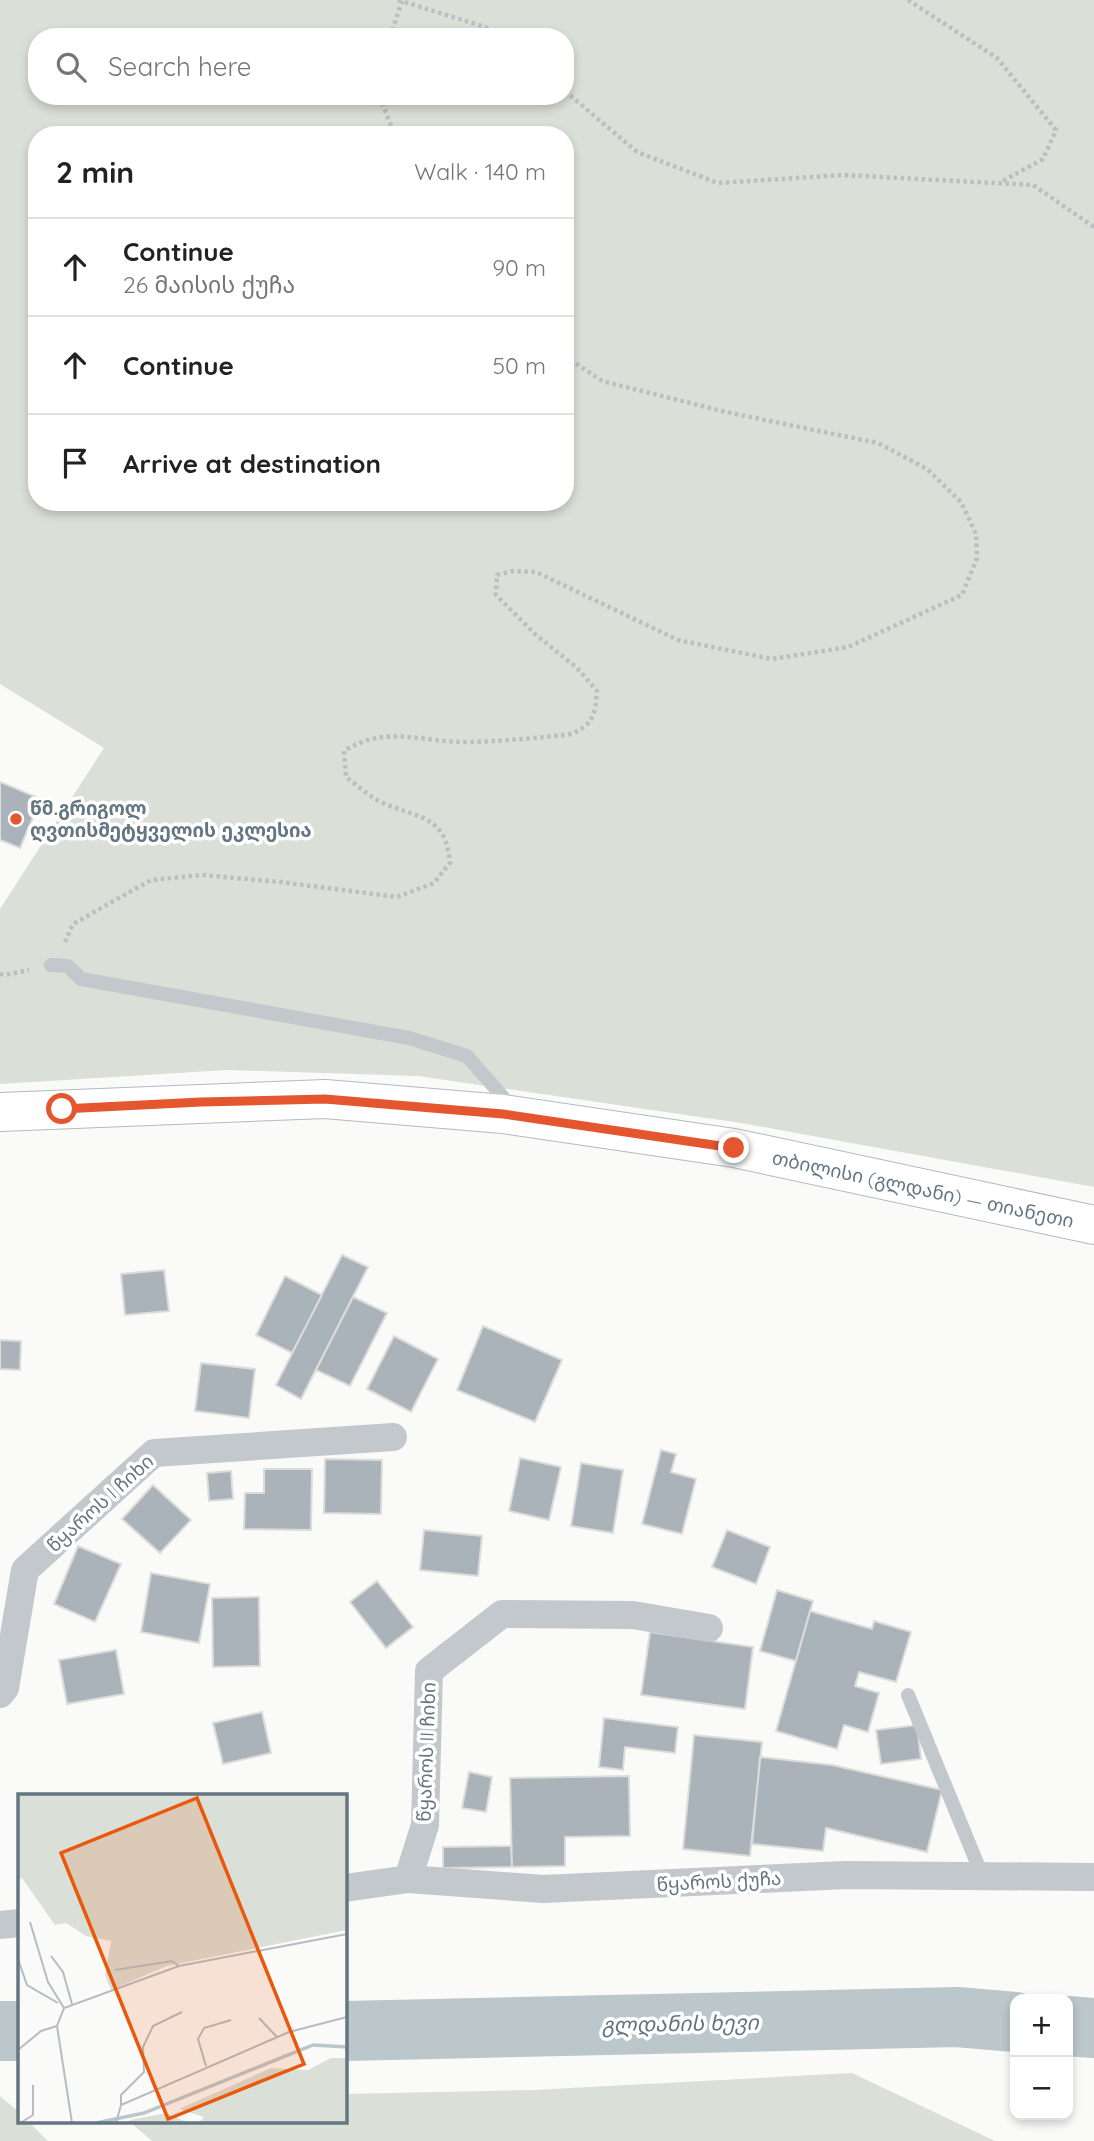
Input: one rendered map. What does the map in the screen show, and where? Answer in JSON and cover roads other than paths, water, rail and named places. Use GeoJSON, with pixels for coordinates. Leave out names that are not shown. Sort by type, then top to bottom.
{"type":"FeatureCollection","features":[{"type":"Feature","properties":{"kind":"main road","name":"თბილისი (გლდანი) — თიანეთი"},"geometry":{"type":"LineString","coordinates":[[0,1111],[325,1099],[503,1114],[734,1148],[1094,1225]]}},
{"type":"Feature","properties":{"kind":"street","name":"წყაროს I ჩიხი"},"geometry":{"type":"LineString","coordinates":[[0,1694],[5,1688],[25,1570],[154,1452],[393,1437]]}},
{"type":"Feature","properties":{"kind":"street","name":"წყაროს II ჩიხი"},"geometry":{"type":"LineString","coordinates":[[408,1879],[425,1825],[429,1671],[502,1614],[634,1615],[709,1628]]}},
{"type":"Feature","properties":{"kind":"street","name":"წყაროს ქუჩა"},"geometry":{"type":"LineString","coordinates":[[346,1888],[408,1879],[543,1889],[845,1875],[1094,1877]]}},
{"type":"Feature","properties":{"kind":"street"},"geometry":{"type":"LineString","coordinates":[[0,1925],[18,1923]]}},
{"type":"Feature","properties":{"kind":"lane"},"geometry":{"type":"LineString","coordinates":[[51,965],[68,966],[81,979],[409,1038],[467,1056],[503,1097],[503,1114]]}},
{"type":"Feature","properties":{"kind":"lane"},"geometry":{"type":"LineString","coordinates":[[908,1695],[982,1875]]}},
{"type":"Feature","properties":{"kind":"waterway","name":"გლდანის ხევი"},"geometry":{"type":"LineString","coordinates":[[346,2031],[957,2017],[1010,2022]]}},
{"type":"Feature","properties":{"kind":"waterway","name":"გლდანის ხევი"},"geometry":{"type":"LineString","coordinates":[[1073,2026],[1094,2028]]}},
{"type":"Feature","properties":{"kind":"waterway","name":"გლდანის ხევი"},"geometry":{"type":"LineString","coordinates":[[0,2031],[18,2031]]}},
{"type":"Feature","properties":{"kind":"place","name":"წმ.გრიგოლ ღვთისმეტყველის ეკლესია"},"geometry":{"type":"Point","coordinates":[16,819]}}]}
